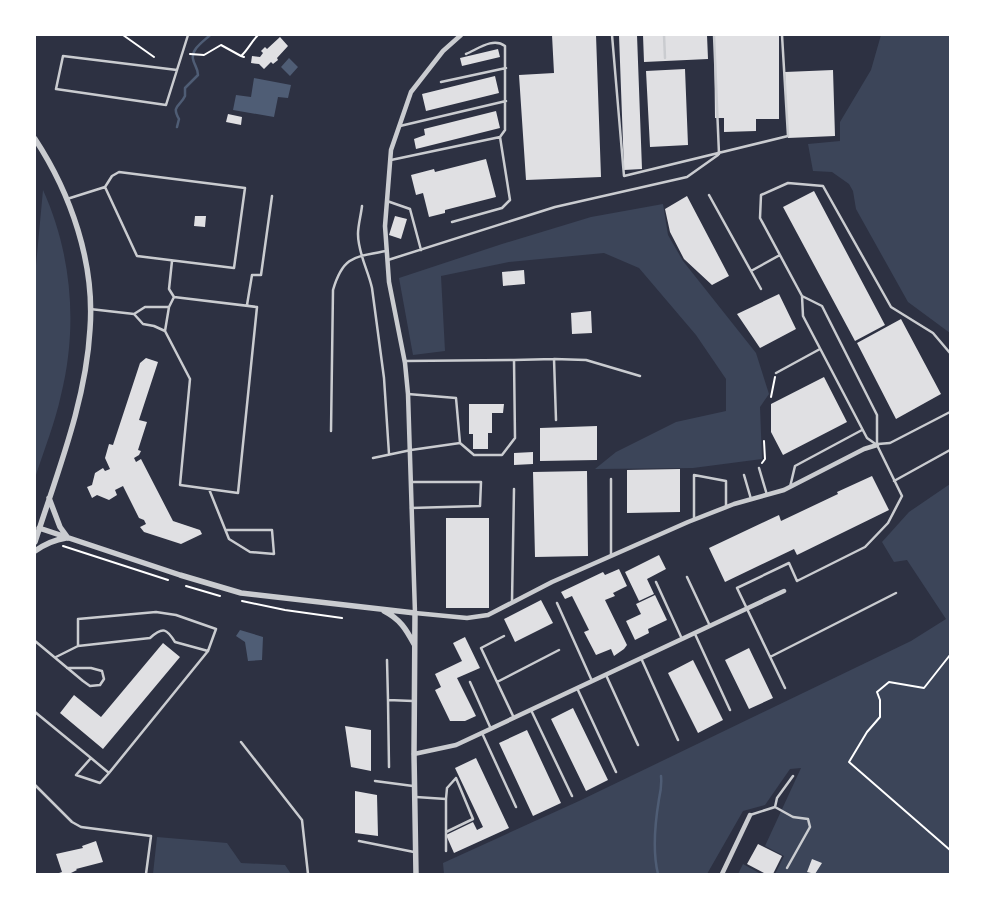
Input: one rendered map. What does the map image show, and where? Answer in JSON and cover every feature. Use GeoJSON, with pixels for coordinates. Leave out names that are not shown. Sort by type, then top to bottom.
{"type":"FeatureCollection","features":[{"type":"Feature","properties":{"kind":"street"},"geometry":{"type":"LineString","coordinates":[[416,874],[414,754],[415,613],[411,450],[405,361],[390,282],[385,226],[386,200],[391,150],[412,92],[443,51],[461,35]]}},
{"type":"Feature","properties":{"kind":"street"},"geometry":{"type":"LineString","coordinates":[[35,139],[47,157],[67,199],[85,259],[90,309],[87,358],[76,412],[35,542]]}},
{"type":"Feature","properties":{"kind":"street"},"geometry":{"type":"LineString","coordinates":[[39,528],[180,575],[241,593],[383,610],[467,618],[481,617],[496,612],[552,582],[611,555],[694,519],[790,487],[864,449],[876,445]]}},
{"type":"Feature","properties":{"kind":"street"},"geometry":{"type":"LineString","coordinates":[[49,498],[60,527],[68,538]]}},
{"type":"Feature","properties":{"kind":"street"},"geometry":{"type":"LineString","coordinates":[[35,552],[45,544],[68,538]]}},
{"type":"Feature","properties":{"kind":"street"},"geometry":{"type":"LineString","coordinates":[[414,754],[456,745],[784,591]]}},
{"type":"Feature","properties":{"kind":"street"},"geometry":{"type":"LineString","coordinates":[[383,610],[396,617],[415,646]]}},
{"type":"Feature","properties":{"kind":"street"},"geometry":{"type":"LineString","coordinates":[[722,874],[750,815]]}},
{"type":"Feature","properties":{"kind":"lane"},"geometry":{"type":"LineString","coordinates":[[177,70],[63,56],[56,89],[166,106],[188,35]]}},
{"type":"Feature","properties":{"kind":"lane"},"geometry":{"type":"LineString","coordinates":[[612,35],[624,176],[788,136],[782,35]]}},
{"type":"Feature","properties":{"kind":"lane"},"geometry":{"type":"LineString","coordinates":[[664,35],[666,58]]}},
{"type":"Feature","properties":{"kind":"lane"},"geometry":{"type":"LineString","coordinates":[[714,35],[719,154]]}},
{"type":"Feature","properties":{"kind":"lane"},"geometry":{"type":"LineString","coordinates":[[390,160],[500,136],[505,130],[505,46],[501,43],[492,42],[466,54]]}},
{"type":"Feature","properties":{"kind":"lane"},"geometry":{"type":"LineString","coordinates":[[440,82],[506,68]]}},
{"type":"Feature","properties":{"kind":"lane"},"geometry":{"type":"LineString","coordinates":[[399,126],[506,101]]}},
{"type":"Feature","properties":{"kind":"lane"},"geometry":{"type":"LineString","coordinates":[[452,222],[502,208],[510,200],[500,136]]}},
{"type":"Feature","properties":{"kind":"lane"},"geometry":{"type":"LineString","coordinates":[[388,260],[555,207],[687,177],[719,154]]}},
{"type":"Feature","properties":{"kind":"lane"},"geometry":{"type":"LineString","coordinates":[[67,199],[105,187],[112,176],[120,172],[245,188],[234,268],[137,256],[105,187]]}},
{"type":"Feature","properties":{"kind":"lane"},"geometry":{"type":"LineString","coordinates":[[785,688],[737,588],[789,564],[797,581],[865,547],[888,522],[902,496],[876,445],[867,438],[862,430],[803,316],[802,296],[760,218],[761,195],[788,183],[823,186],[891,307],[933,333],[950,353]]}},
{"type":"Feature","properties":{"kind":"lane"},"geometry":{"type":"LineString","coordinates":[[709,195],[760,289]]}},
{"type":"Feature","properties":{"kind":"lane"},"geometry":{"type":"LineString","coordinates":[[247,305],[252,275],[261,275],[272,196]]}},
{"type":"Feature","properties":{"kind":"lane"},"geometry":{"type":"LineString","coordinates":[[386,200],[410,209],[421,250]]}},
{"type":"Feature","properties":{"kind":"lane"},"geometry":{"type":"LineString","coordinates":[[362,206],[358,235],[362,255],[369,274],[373,297],[384,378],[389,454]]}},
{"type":"Feature","properties":{"kind":"lane"},"geometry":{"type":"LineString","coordinates":[[331,431],[333,290],[338,272],[349,261],[362,255],[388,251]]}},
{"type":"Feature","properties":{"kind":"lane"},"geometry":{"type":"LineString","coordinates":[[751,271],[780,255]]}},
{"type":"Feature","properties":{"kind":"lane"},"geometry":{"type":"LineString","coordinates":[[172,261],[169,289],[174,297]]}},
{"type":"Feature","properties":{"kind":"lane"},"geometry":{"type":"LineString","coordinates":[[802,296],[822,306],[877,415],[876,445]]}},
{"type":"Feature","properties":{"kind":"lane"},"geometry":{"type":"LineString","coordinates":[[174,297],[257,307],[238,493],[180,485],[190,379],[165,331],[169,307],[174,297]]}},
{"type":"Feature","properties":{"kind":"lane"},"geometry":{"type":"LineString","coordinates":[[90,309],[134,314],[145,307],[169,307]]}},
{"type":"Feature","properties":{"kind":"lane"},"geometry":{"type":"LineString","coordinates":[[134,314],[143,324],[165,331]]}},
{"type":"Feature","properties":{"kind":"lane"},"geometry":{"type":"LineString","coordinates":[[776,373],[820,349]]}},
{"type":"Feature","properties":{"kind":"lane"},"geometry":{"type":"LineString","coordinates":[[554,359],[556,420]]}},
{"type":"Feature","properties":{"kind":"lane"},"geometry":{"type":"LineString","coordinates":[[408,394],[456,398],[460,443],[474,456],[502,455],[515,438],[514,360]]}},
{"type":"Feature","properties":{"kind":"lane"},"geometry":{"type":"LineString","coordinates":[[405,361],[586,360],[640,376]]}},
{"type":"Feature","properties":{"kind":"lane"},"geometry":{"type":"LineString","coordinates":[[876,445],[890,443],[950,412]]}},
{"type":"Feature","properties":{"kind":"lane"},"geometry":{"type":"LineString","coordinates":[[790,487],[795,466],[862,430]]}},
{"type":"Feature","properties":{"kind":"lane"},"geometry":{"type":"LineString","coordinates":[[373,458],[460,443]]}},
{"type":"Feature","properties":{"kind":"lane"},"geometry":{"type":"LineString","coordinates":[[894,481],[950,450]]}},
{"type":"Feature","properties":{"kind":"lane"},"geometry":{"type":"LineString","coordinates":[[759,468],[767,495]]}},
{"type":"Feature","properties":{"kind":"lane"},"geometry":{"type":"LineString","coordinates":[[694,519],[694,474],[726,481],[726,507]]}},
{"type":"Feature","properties":{"kind":"lane"},"geometry":{"type":"LineString","coordinates":[[744,475],[751,499]]}},
{"type":"Feature","properties":{"kind":"lane"},"geometry":{"type":"LineString","coordinates":[[611,480],[611,555]]}},
{"type":"Feature","properties":{"kind":"lane"},"geometry":{"type":"LineString","coordinates":[[411,482],[480,482],[480,506],[412,508]]}},
{"type":"Feature","properties":{"kind":"lane"},"geometry":{"type":"LineString","coordinates":[[209,489],[229,539],[250,552],[274,554],[272,530],[226,530]]}},
{"type":"Feature","properties":{"kind":"lane"},"geometry":{"type":"LineString","coordinates":[[512,603],[514,489]]}},
{"type":"Feature","properties":{"kind":"lane"},"geometry":{"type":"LineString","coordinates":[[687,577],[710,626]]}},
{"type":"Feature","properties":{"kind":"lane"},"geometry":{"type":"LineString","coordinates":[[656,582],[682,639]]}},
{"type":"Feature","properties":{"kind":"lane"},"geometry":{"type":"LineString","coordinates":[[770,657],[896,593]]}},
{"type":"Feature","properties":{"kind":"lane"},"geometry":{"type":"LineString","coordinates":[[557,604],[592,681]]}},
{"type":"Feature","properties":{"kind":"lane"},"geometry":{"type":"LineString","coordinates":[[78,646],[78,619],[156,612],[176,615],[216,629],[208,652],[100,783],[76,775],[91,758]]}},
{"type":"Feature","properties":{"kind":"lane"},"geometry":{"type":"LineString","coordinates":[[56,657],[78,646],[150,638],[156,632],[163,630],[169,632],[175,642],[208,652]]}},
{"type":"Feature","properties":{"kind":"lane"},"geometry":{"type":"LineString","coordinates":[[694,633],[730,710]]}},
{"type":"Feature","properties":{"kind":"lane"},"geometry":{"type":"LineString","coordinates":[[504,636],[481,648],[514,718]]}},
{"type":"Feature","properties":{"kind":"lane"},"geometry":{"type":"LineString","coordinates":[[35,641],[56,657],[68,668],[90,686],[100,685],[104,679],[102,671],[91,668],[68,668]]}},
{"type":"Feature","properties":{"kind":"lane"},"geometry":{"type":"LineString","coordinates":[[497,682],[559,650]]}},
{"type":"Feature","properties":{"kind":"lane"},"geometry":{"type":"LineString","coordinates":[[641,658],[678,740]]}},
{"type":"Feature","properties":{"kind":"lane"},"geometry":{"type":"LineString","coordinates":[[387,660],[389,767]]}},
{"type":"Feature","properties":{"kind":"lane"},"geometry":{"type":"LineString","coordinates":[[606,675],[638,745]]}},
{"type":"Feature","properties":{"kind":"lane"},"geometry":{"type":"LineString","coordinates":[[470,682],[491,729]]}},
{"type":"Feature","properties":{"kind":"lane"},"geometry":{"type":"LineString","coordinates":[[577,688],[616,772]]}},
{"type":"Feature","properties":{"kind":"lane"},"geometry":{"type":"LineString","coordinates":[[388,700],[414,701]]}},
{"type":"Feature","properties":{"kind":"lane"},"geometry":{"type":"LineString","coordinates":[[531,710],[572,796]]}},
{"type":"Feature","properties":{"kind":"lane"},"geometry":{"type":"LineString","coordinates":[[35,712],[109,773]]}},
{"type":"Feature","properties":{"kind":"lane"},"geometry":{"type":"LineString","coordinates":[[482,733],[516,807]]}},
{"type":"Feature","properties":{"kind":"lane"},"geometry":{"type":"LineString","coordinates":[[240,742],[302,820],[308,874]]}},
{"type":"Feature","properties":{"kind":"lane"},"geometry":{"type":"LineString","coordinates":[[775,807],[777,798],[793,776]]}},
{"type":"Feature","properties":{"kind":"lane"},"geometry":{"type":"LineString","coordinates":[[446,832],[473,819],[456,778],[447,788],[446,799],[446,832],[446,851]]}},
{"type":"Feature","properties":{"kind":"lane"},"geometry":{"type":"LineString","coordinates":[[375,781],[415,786]]}},
{"type":"Feature","properties":{"kind":"lane"},"geometry":{"type":"LineString","coordinates":[[35,785],[72,822],[81,826],[151,836],[146,874]]}},
{"type":"Feature","properties":{"kind":"lane"},"geometry":{"type":"LineString","coordinates":[[415,797],[446,799]]}},
{"type":"Feature","properties":{"kind":"lane"},"geometry":{"type":"LineString","coordinates":[[750,815],[775,807],[793,817],[808,819],[810,827],[787,868]]}},
{"type":"Feature","properties":{"kind":"lane"},"geometry":{"type":"LineString","coordinates":[[359,841],[416,852]]}},
{"type":"Feature","properties":{"kind":"path"},"geometry":{"type":"LineString","coordinates":[[124,35],[154,57]]}},
{"type":"Feature","properties":{"kind":"path"},"geometry":{"type":"LineString","coordinates":[[190,54],[209,53],[221,45],[243,57],[250,44],[258,35]]}},
{"type":"Feature","properties":{"kind":"path"},"geometry":{"type":"LineString","coordinates":[[771,397],[776,373]]}},
{"type":"Feature","properties":{"kind":"path"},"geometry":{"type":"LineString","coordinates":[[759,468],[765,459],[764,441]]}},
{"type":"Feature","properties":{"kind":"path"},"geometry":{"type":"LineString","coordinates":[[285,610],[342,618]]}},
{"type":"Feature","properties":{"kind":"path"},"geometry":{"type":"LineString","coordinates":[[950,655],[924,688],[889,682],[877,692],[880,700],[880,717],[867,732],[849,762],[950,850]]}},
{"type":"Feature","properties":{"kind":"shaded area"},"geometry":{"type":"Polygon","coordinates":[[[881,35],[950,35],[950,333],[908,302],[856,209],[853,191],[849,184],[832,172],[813,171],[808,144],[840,141],[840,122],[871,70],[881,35]]]}},
{"type":"Feature","properties":{"kind":"shaded area"},"geometry":{"type":"Polygon","coordinates":[[[289,58],[298,67],[290,76],[281,67],[289,58]]]}},
{"type":"Feature","properties":{"kind":"shaded area"},"geometry":{"type":"Polygon","coordinates":[[[254,78],[291,85],[288,98],[278,97],[274,117],[233,110],[236,95],[251,97],[254,78]]]}},
{"type":"Feature","properties":{"kind":"shaded area"},"geometry":{"type":"Polygon","coordinates":[[[43,190],[53,214],[66,265],[70,317],[66,369],[61,395],[53,426],[35,478],[35,276],[43,190]]]}},
{"type":"Feature","properties":{"kind":"shaded area"},"geometry":{"type":"Polygon","coordinates":[[[663,204],[668,235],[683,261],[756,353],[769,394],[760,407],[762,459],[693,468],[595,469],[616,452],[676,422],[726,411],[726,379],[696,335],[639,268],[604,253],[509,262],[441,276],[445,351],[413,355],[399,278],[591,217],[663,204]]]}},
{"type":"Feature","properties":{"kind":"shaded area"},"geometry":{"type":"Polygon","coordinates":[[[950,484],[950,874],[775,874],[784,856],[765,846],[801,768],[790,769],[765,805],[743,811],[707,874],[444,874],[443,863],[579,801],[911,641],[946,619],[907,560],[894,562],[882,542],[909,512],[950,484]]]}},
{"type":"Feature","properties":{"kind":"shaded area"},"geometry":{"type":"Polygon","coordinates":[[[240,630],[263,637],[262,660],[248,661],[245,642],[236,636],[240,630]]]}},
{"type":"Feature","properties":{"kind":"shaded area"},"geometry":{"type":"Polygon","coordinates":[[[157,837],[227,843],[241,863],[285,865],[291,874],[153,874],[157,837]]]}},
{"type":"Feature","properties":{"kind":"shaded area"},"geometry":{"type":"Polygon","coordinates":[[[743,864],[761,874],[738,874],[743,864]]]}},
{"type":"Feature","properties":{"kind":"building"},"geometry":{"type":"Polygon","coordinates":[[[552,35],[596,35],[601,177],[526,180],[519,75],[554,73],[552,35]]]}},
{"type":"Feature","properties":{"kind":"building"},"geometry":{"type":"Polygon","coordinates":[[[619,35],[637,35],[642,169],[624,170],[619,35]]]}},
{"type":"Feature","properties":{"kind":"building"},"geometry":{"type":"Polygon","coordinates":[[[643,35],[707,35],[708,59],[644,62],[643,35]]]}},
{"type":"Feature","properties":{"kind":"building"},"geometry":{"type":"Polygon","coordinates":[[[714,35],[779,35],[779,119],[756,119],[756,131],[724,132],[724,118],[715,118],[714,35]]]}},
{"type":"Feature","properties":{"kind":"building"},"geometry":{"type":"Polygon","coordinates":[[[280,37],[288,46],[277,58],[278,60],[273,64],[271,62],[264,69],[259,64],[251,63],[252,56],[260,57],[263,53],[261,51],[265,47],[267,49],[280,37]]]}},
{"type":"Feature","properties":{"kind":"building"},"geometry":{"type":"Polygon","coordinates":[[[498,49],[500,57],[462,66],[460,58],[498,49]]]}},
{"type":"Feature","properties":{"kind":"building"},"geometry":{"type":"Polygon","coordinates":[[[685,69],[688,145],[650,147],[646,71],[685,69]]]}},
{"type":"Feature","properties":{"kind":"building"},"geometry":{"type":"Polygon","coordinates":[[[833,70],[835,136],[788,138],[785,72],[833,70]]]}},
{"type":"Feature","properties":{"kind":"building"},"geometry":{"type":"Polygon","coordinates":[[[495,76],[499,93],[426,111],[422,94],[495,76]]]}},
{"type":"Feature","properties":{"kind":"building"},"geometry":{"type":"Polygon","coordinates":[[[496,111],[500,128],[416,149],[414,139],[425,135],[424,129],[496,111]]]}},
{"type":"Feature","properties":{"kind":"building"},"geometry":{"type":"Polygon","coordinates":[[[228,114],[242,117],[241,125],[226,122],[228,114]]]}},
{"type":"Feature","properties":{"kind":"building"},"geometry":{"type":"Polygon","coordinates":[[[486,159],[496,197],[445,210],[445,213],[429,217],[423,193],[416,195],[411,175],[434,169],[435,172],[486,159]]]}},
{"type":"Feature","properties":{"kind":"building"},"geometry":{"type":"Polygon","coordinates":[[[814,191],[885,325],[855,341],[783,207],[814,191]]]}},
{"type":"Feature","properties":{"kind":"building"},"geometry":{"type":"Polygon","coordinates":[[[687,196],[729,276],[712,285],[684,259],[670,232],[665,209],[687,196]]]}},
{"type":"Feature","properties":{"kind":"building"},"geometry":{"type":"Polygon","coordinates":[[[195,216],[206,216],[205,227],[194,226],[195,216]]]}},
{"type":"Feature","properties":{"kind":"building"},"geometry":{"type":"Polygon","coordinates":[[[395,216],[407,219],[401,239],[389,235],[395,216]]]}},
{"type":"Feature","properties":{"kind":"building"},"geometry":{"type":"Polygon","coordinates":[[[524,270],[525,284],[503,286],[502,272],[524,270]]]}},
{"type":"Feature","properties":{"kind":"building"},"geometry":{"type":"Polygon","coordinates":[[[779,294],[796,329],[760,348],[737,314],[779,294]]]}},
{"type":"Feature","properties":{"kind":"building"},"geometry":{"type":"Polygon","coordinates":[[[591,311],[592,333],[572,334],[571,313],[591,311]]]}},
{"type":"Feature","properties":{"kind":"building"},"geometry":{"type":"Polygon","coordinates":[[[901,319],[941,394],[896,419],[857,343],[901,319]]]}},
{"type":"Feature","properties":{"kind":"building"},"geometry":{"type":"Polygon","coordinates":[[[146,358],[158,362],[139,420],[147,422],[138,450],[141,451],[134,458],[136,462],[141,459],[173,521],[200,530],[202,534],[181,544],[144,532],[140,527],[146,524],[144,520],[139,518],[123,486],[115,490],[117,495],[109,500],[97,495],[92,498],[87,487],[92,485],[95,473],[103,468],[105,471],[110,469],[105,458],[109,444],[113,445],[140,363],[146,358]]]}},
{"type":"Feature","properties":{"kind":"building"},"geometry":{"type":"Polygon","coordinates":[[[824,377],[847,422],[783,455],[771,432],[771,404],[824,377]]]}},
{"type":"Feature","properties":{"kind":"building"},"geometry":{"type":"Polygon","coordinates":[[[469,404],[504,404],[503,413],[492,413],[492,433],[488,433],[488,449],[473,449],[473,434],[469,434],[469,404]]]}},
{"type":"Feature","properties":{"kind":"building"},"geometry":{"type":"Polygon","coordinates":[[[597,426],[597,460],[540,461],[540,428],[597,426]]]}},
{"type":"Feature","properties":{"kind":"building"},"geometry":{"type":"Polygon","coordinates":[[[533,452],[533,464],[514,465],[514,453],[533,452]]]}},
{"type":"Feature","properties":{"kind":"building"},"geometry":{"type":"Polygon","coordinates":[[[680,469],[680,512],[627,513],[627,470],[680,469]]]}},
{"type":"Feature","properties":{"kind":"building"},"geometry":{"type":"Polygon","coordinates":[[[587,471],[588,556],[535,557],[533,472],[587,471]]]}},
{"type":"Feature","properties":{"kind":"building"},"geometry":{"type":"Polygon","coordinates":[[[872,476],[889,510],[797,555],[794,549],[725,582],[709,548],[779,515],[781,521],[872,476]]]}},
{"type":"Feature","properties":{"kind":"building"},"geometry":{"type":"Polygon","coordinates":[[[446,518],[489,518],[489,608],[446,608],[446,518]]]}},
{"type":"Feature","properties":{"kind":"building"},"geometry":{"type":"Polygon","coordinates":[[[659,555],[666,569],[647,579],[654,594],[639,601],[625,572],[659,555]]]}},
{"type":"Feature","properties":{"kind":"building"},"geometry":{"type":"Polygon","coordinates":[[[619,569],[627,586],[613,593],[615,596],[605,600],[627,645],[614,656],[611,649],[596,655],[584,632],[589,630],[572,596],[565,599],[561,592],[603,572],[605,575],[619,569]]]}},
{"type":"Feature","properties":{"kind":"building"},"geometry":{"type":"Polygon","coordinates":[[[655,595],[667,620],[648,629],[649,633],[635,640],[626,621],[641,614],[636,604],[655,595]]]}},
{"type":"Feature","properties":{"kind":"building"},"geometry":{"type":"Polygon","coordinates":[[[541,600],[553,623],[515,642],[504,619],[541,600]]]}},
{"type":"Feature","properties":{"kind":"building"},"geometry":{"type":"Polygon","coordinates":[[[465,637],[480,668],[457,678],[476,716],[465,721],[450,721],[435,690],[441,687],[435,674],[462,661],[453,643],[465,637]]]}},
{"type":"Feature","properties":{"kind":"building"},"geometry":{"type":"Polygon","coordinates":[[[163,643],[180,657],[103,749],[60,713],[74,695],[101,717],[163,643]]]}},
{"type":"Feature","properties":{"kind":"building"},"geometry":{"type":"Polygon","coordinates":[[[749,648],[773,698],[749,709],[725,660],[749,648]]]}},
{"type":"Feature","properties":{"kind":"building"},"geometry":{"type":"Polygon","coordinates":[[[693,660],[723,720],[698,733],[668,673],[693,660]]]}},
{"type":"Feature","properties":{"kind":"building"},"geometry":{"type":"Polygon","coordinates":[[[573,708],[608,780],[586,791],[551,719],[573,708]]]}},
{"type":"Feature","properties":{"kind":"building"},"geometry":{"type":"Polygon","coordinates":[[[345,726],[371,730],[371,771],[351,767],[345,726]]]}},
{"type":"Feature","properties":{"kind":"building"},"geometry":{"type":"Polygon","coordinates":[[[527,730],[561,803],[533,816],[499,743],[527,730]]]}},
{"type":"Feature","properties":{"kind":"building"},"geometry":{"type":"Polygon","coordinates":[[[476,758],[509,828],[454,853],[446,835],[473,822],[477,830],[483,827],[455,768],[476,758]]]}},
{"type":"Feature","properties":{"kind":"building"},"geometry":{"type":"Polygon","coordinates":[[[355,791],[377,795],[378,836],[355,833],[355,791]]]}},
{"type":"Feature","properties":{"kind":"building"},"geometry":{"type":"Polygon","coordinates":[[[96,841],[103,862],[76,869],[69,874],[56,874],[62,872],[56,854],[83,848],[82,846],[96,841]]]}},
{"type":"Feature","properties":{"kind":"building"},"geometry":{"type":"Polygon","coordinates":[[[758,844],[782,856],[773,874],[766,874],[747,864],[758,844]]]}},
{"type":"Feature","properties":{"kind":"building"},"geometry":{"type":"Polygon","coordinates":[[[812,859],[822,863],[815,874],[807,872],[812,859]]]}},
{"type":"Feature","properties":{"kind":"waterway"},"geometry":{"type":"LineString","coordinates":[[177,127],[179,119],[176,108],[185,96],[185,88],[198,75],[193,59],[194,52],[210,35]]}},
{"type":"Feature","properties":{"kind":"waterway"},"geometry":{"type":"LineString","coordinates":[[658,874],[655,856],[655,836],[661,776]]}}]}
